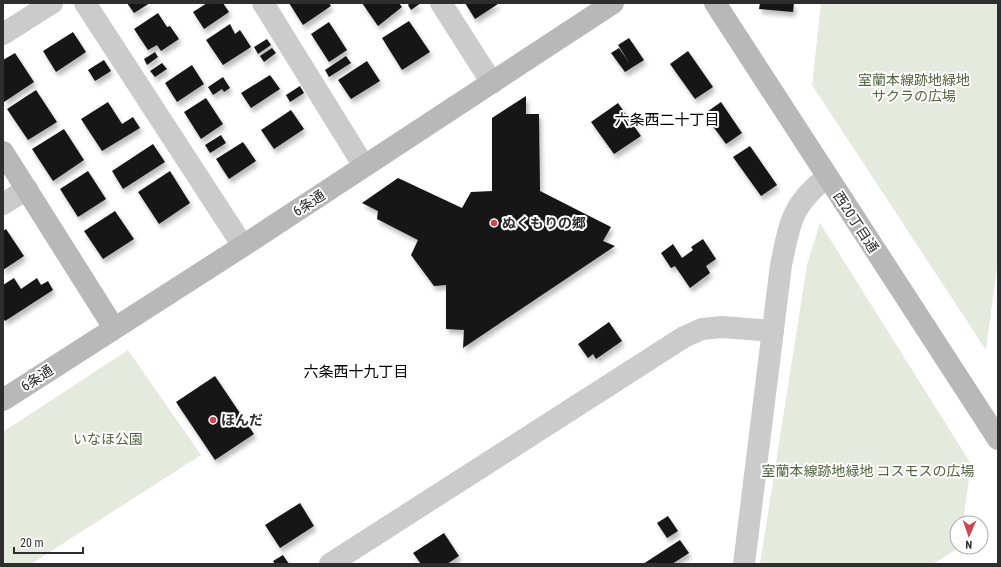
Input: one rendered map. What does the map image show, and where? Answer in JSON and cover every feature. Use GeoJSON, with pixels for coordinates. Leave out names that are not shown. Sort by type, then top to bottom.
{"type":"FeatureCollection","features":[{"type":"Feature","properties":{"kind":"street"},"geometry":{"type":"LineString","coordinates":[[3,34],[52,3]]}},
{"type":"Feature","properties":{"kind":"street"},"geometry":{"type":"LineString","coordinates":[[86,3],[243,246]]}},
{"type":"Feature","properties":{"kind":"street"},"geometry":{"type":"LineString","coordinates":[[263,3],[364,166]]}},
{"type":"Feature","properties":{"kind":"street"},"geometry":{"type":"LineString","coordinates":[[441,3],[492,83]]}},
{"type":"Feature","properties":{"kind":"street","name":"6条通"},"geometry":{"type":"LineString","coordinates":[[3,400],[243,246],[613,3]]}},
{"type":"Feature","properties":{"kind":"street","name":"西20丁目通"},"geometry":{"type":"LineString","coordinates":[[715,3],[998,439]]}},
{"type":"Feature","properties":{"kind":"street"},"geometry":{"type":"LineString","coordinates":[[3,152],[114,328]]}},
{"type":"Feature","properties":{"kind":"street"},"geometry":{"type":"LineString","coordinates":[[744,564],[773,331],[782,265],[790,225],[796,209],[810,190],[827,177]]}},
{"type":"Feature","properties":{"kind":"street"},"geometry":{"type":"LineString","coordinates":[[3,204],[27,189]]}},
{"type":"Feature","properties":{"kind":"street"},"geometry":{"type":"LineString","coordinates":[[330,564],[684,337],[702,329],[722,327],[773,331]]}},
{"type":"Feature","properties":{"kind":"green space","name":"室蘭本線跡地緑地 サクラの広場"},"geometry":{"type":"Polygon","coordinates":[[[821,3],[998,3],[998,259],[986,350],[812,85],[821,3]]]}},
{"type":"Feature","properties":{"kind":"green space","name":"室蘭本線跡地緑地 コスモスの広場"},"geometry":{"type":"Polygon","coordinates":[[[820,223],[971,464],[964,515],[949,515],[949,554],[933,564],[760,564],[807,265],[820,223]]]}},
{"type":"Feature","properties":{"kind":"green space","name":"いなほ公園"},"geometry":{"type":"Polygon","coordinates":[[[128,350],[201,455],[31,564],[3,564],[3,432],[128,350]]]}},
{"type":"Feature","properties":{"kind":"building"},"geometry":{"type":"Polygon","coordinates":[[[127,3],[150,3],[134,13],[127,3]]]}},
{"type":"Feature","properties":{"kind":"building"},"geometry":{"type":"Polygon","coordinates":[[[207,3],[223,3],[229,12],[204,29],[193,12],[207,3]]]}},
{"type":"Feature","properties":{"kind":"building"},"geometry":{"type":"Polygon","coordinates":[[[289,3],[329,3],[331,6],[303,25],[289,3]]]}},
{"type":"Feature","properties":{"kind":"building"},"geometry":{"type":"Polygon","coordinates":[[[362,3],[399,3],[402,7],[378,26],[362,3]]]}},
{"type":"Feature","properties":{"kind":"building"},"geometry":{"type":"Polygon","coordinates":[[[410,3],[421,3],[411,10],[408,5],[410,3]]]}},
{"type":"Feature","properties":{"kind":"building"},"geometry":{"type":"Polygon","coordinates":[[[465,3],[497,3],[498,4],[475,19],[465,3]]]}},
{"type":"Feature","properties":{"kind":"building"},"geometry":{"type":"Polygon","coordinates":[[[760,3],[794,3],[793,12],[759,9],[760,3]]]}},
{"type":"Feature","properties":{"kind":"building"},"geometry":{"type":"Polygon","coordinates":[[[158,13],[167,27],[170,26],[179,39],[161,51],[157,45],[148,50],[134,29],[158,13]]]}},
{"type":"Feature","properties":{"kind":"building"},"geometry":{"type":"Polygon","coordinates":[[[409,21],[430,52],[402,70],[382,38],[409,21]]]}},
{"type":"Feature","properties":{"kind":"building"},"geometry":{"type":"Polygon","coordinates":[[[329,22],[347,50],[329,62],[311,34],[329,22]]]}},
{"type":"Feature","properties":{"kind":"building"},"geometry":{"type":"Polygon","coordinates":[[[230,24],[235,34],[240,30],[251,47],[223,65],[206,40],[230,24]]]}},
{"type":"Feature","properties":{"kind":"building"},"geometry":{"type":"Polygon","coordinates":[[[73,32],[86,52],[56,72],[43,51],[73,32]]]}},
{"type":"Feature","properties":{"kind":"building"},"geometry":{"type":"Polygon","coordinates":[[[629,38],[644,60],[625,72],[611,53],[619,48],[630,64],[618,45],[629,38]]]}},
{"type":"Feature","properties":{"kind":"building"},"geometry":{"type":"Polygon","coordinates":[[[267,39],[271,45],[258,54],[254,47],[267,39]]]}},
{"type":"Feature","properties":{"kind":"building"},"geometry":{"type":"Polygon","coordinates":[[[272,48],[276,53],[264,62],[260,56],[272,48]]]}},
{"type":"Feature","properties":{"kind":"building"},"geometry":{"type":"Polygon","coordinates":[[[688,51],[713,87],[695,99],[670,64],[688,51]]]}},
{"type":"Feature","properties":{"kind":"building"},"geometry":{"type":"Polygon","coordinates":[[[155,52],[158,57],[147,65],[144,59],[155,52]]]}},
{"type":"Feature","properties":{"kind":"building"},"geometry":{"type":"Polygon","coordinates":[[[15,53],[34,82],[4,102],[3,60],[15,53]]]}},
{"type":"Feature","properties":{"kind":"building"},"geometry":{"type":"Polygon","coordinates":[[[346,56],[351,63],[329,77],[325,70],[346,56]]]}},
{"type":"Feature","properties":{"kind":"building"},"geometry":{"type":"Polygon","coordinates":[[[104,60],[111,71],[95,81],[88,70],[104,60]]]}},
{"type":"Feature","properties":{"kind":"building"},"geometry":{"type":"Polygon","coordinates":[[[367,61],[380,81],[351,99],[338,80],[367,61]]]}},
{"type":"Feature","properties":{"kind":"building"},"geometry":{"type":"Polygon","coordinates":[[[162,63],[167,69],[155,77],[150,71],[162,63]]]}},
{"type":"Feature","properties":{"kind":"building"},"geometry":{"type":"Polygon","coordinates":[[[192,65],[204,84],[177,102],[165,83],[192,65]]]}},
{"type":"Feature","properties":{"kind":"building"},"geometry":{"type":"Polygon","coordinates":[[[270,75],[280,89],[251,108],[241,93],[270,75]]]}},
{"type":"Feature","properties":{"kind":"building"},"geometry":{"type":"Polygon","coordinates":[[[223,77],[230,88],[224,92],[222,89],[213,95],[208,87],[223,77]]]}},
{"type":"Feature","properties":{"kind":"building"},"geometry":{"type":"Polygon","coordinates":[[[300,86],[304,93],[290,102],[286,95],[300,86]]]}},
{"type":"Feature","properties":{"kind":"building"},"geometry":{"type":"Polygon","coordinates":[[[36,90],[57,122],[28,140],[7,109],[36,90]]]}},
{"type":"Feature","properties":{"kind":"building","name":"ぬくもりの郷"},"geometry":{"type":"Polygon","coordinates":[[[526,96],[526,114],[539,114],[540,191],[611,227],[603,241],[615,246],[463,348],[464,330],[446,329],[446,285],[434,286],[411,255],[418,240],[377,219],[378,211],[362,203],[398,178],[462,208],[471,192],[492,191],[492,118],[526,96]]]}},
{"type":"Feature","properties":{"kind":"building"},"geometry":{"type":"Polygon","coordinates":[[[206,98],[223,124],[201,139],[184,112],[206,98]]]}},
{"type":"Feature","properties":{"kind":"building"},"geometry":{"type":"Polygon","coordinates":[[[108,102],[122,124],[133,117],[140,128],[102,151],[81,119],[108,102]]]}},
{"type":"Feature","properties":{"kind":"building"},"geometry":{"type":"Polygon","coordinates":[[[721,102],[742,133],[726,144],[704,114],[721,102]]]}},
{"type":"Feature","properties":{"kind":"building"},"geometry":{"type":"Polygon","coordinates":[[[618,103],[641,136],[614,154],[591,122],[618,103]]]}},
{"type":"Feature","properties":{"kind":"building"},"geometry":{"type":"Polygon","coordinates":[[[291,110],[304,129],[274,149],[261,130],[291,110]]]}},
{"type":"Feature","properties":{"kind":"building"},"geometry":{"type":"Polygon","coordinates":[[[64,129],[84,160],[53,181],[32,149],[64,129]]]}},
{"type":"Feature","properties":{"kind":"building"},"geometry":{"type":"Polygon","coordinates":[[[221,135],[226,143],[210,153],[205,145],[221,135]]]}},
{"type":"Feature","properties":{"kind":"building"},"geometry":{"type":"Polygon","coordinates":[[[243,142],[256,161],[229,179],[216,159],[243,142]]]}},
{"type":"Feature","properties":{"kind":"building"},"geometry":{"type":"Polygon","coordinates":[[[153,144],[165,162],[123,189],[112,171],[153,144]]]}},
{"type":"Feature","properties":{"kind":"building"},"geometry":{"type":"Polygon","coordinates":[[[750,146],[777,185],[761,196],[733,157],[750,146]]]}},
{"type":"Feature","properties":{"kind":"building"},"geometry":{"type":"Polygon","coordinates":[[[88,171],[106,199],[78,217],[60,189],[88,171]]]}},
{"type":"Feature","properties":{"kind":"building"},"geometry":{"type":"Polygon","coordinates":[[[170,171],[190,203],[159,224],[138,192],[170,171]]]}},
{"type":"Feature","properties":{"kind":"building"},"geometry":{"type":"Polygon","coordinates":[[[115,211],[134,239],[103,259],[84,231],[115,211]]]}},
{"type":"Feature","properties":{"kind":"building"},"geometry":{"type":"Polygon","coordinates":[[[6,229],[24,256],[3,270],[3,231],[6,229]]]}},
{"type":"Feature","properties":{"kind":"building"},"geometry":{"type":"Polygon","coordinates":[[[703,239],[716,259],[706,266],[710,273],[690,288],[675,266],[671,268],[661,253],[673,244],[682,258],[693,250],[691,247],[703,239]]]}},
{"type":"Feature","properties":{"kind":"building"},"geometry":{"type":"Polygon","coordinates":[[[14,278],[21,289],[37,278],[41,285],[48,281],[53,290],[5,321],[3,318],[3,285],[14,278]]]}},
{"type":"Feature","properties":{"kind":"building"},"geometry":{"type":"Polygon","coordinates":[[[609,322],[622,341],[596,359],[593,354],[588,358],[578,344],[609,322]]]}},
{"type":"Feature","properties":{"kind":"building"},"geometry":{"type":"Polygon","coordinates":[[[215,376],[254,434],[215,460],[176,402],[215,376]]]}},
{"type":"Feature","properties":{"kind":"building"},"geometry":{"type":"Polygon","coordinates":[[[300,503],[314,526],[280,548],[265,525],[300,503]]]}},
{"type":"Feature","properties":{"kind":"building"},"geometry":{"type":"Polygon","coordinates":[[[668,516],[678,531],[667,538],[657,523],[668,516]]]}},
{"type":"Feature","properties":{"kind":"building"},"geometry":{"type":"Polygon","coordinates":[[[444,533],[459,556],[447,564],[421,564],[413,553],[444,533]]]}},
{"type":"Feature","properties":{"kind":"building"},"geometry":{"type":"Polygon","coordinates":[[[680,540],[689,553],[672,564],[643,564],[680,540]]]}},
{"type":"Feature","properties":{"kind":"building"},"geometry":{"type":"Polygon","coordinates":[[[283,555],[289,564],[275,564],[273,561],[283,555]]]}},
{"type":"Feature","properties":{"kind":"place","name":"ぬくもりの郷"},"geometry":{"type":"Point","coordinates":[494,223]}},
{"type":"Feature","properties":{"kind":"place","name":"ほんだ"},"geometry":{"type":"Point","coordinates":[213,420]}},
{"type":"Feature","properties":{"kind":"district","name":"六条西二十丁目"},"geometry":{"type":"Point","coordinates":[667,120]}},
{"type":"Feature","properties":{"kind":"district","name":"六条西十九丁目"},"geometry":{"type":"Point","coordinates":[356,372]}}]}
